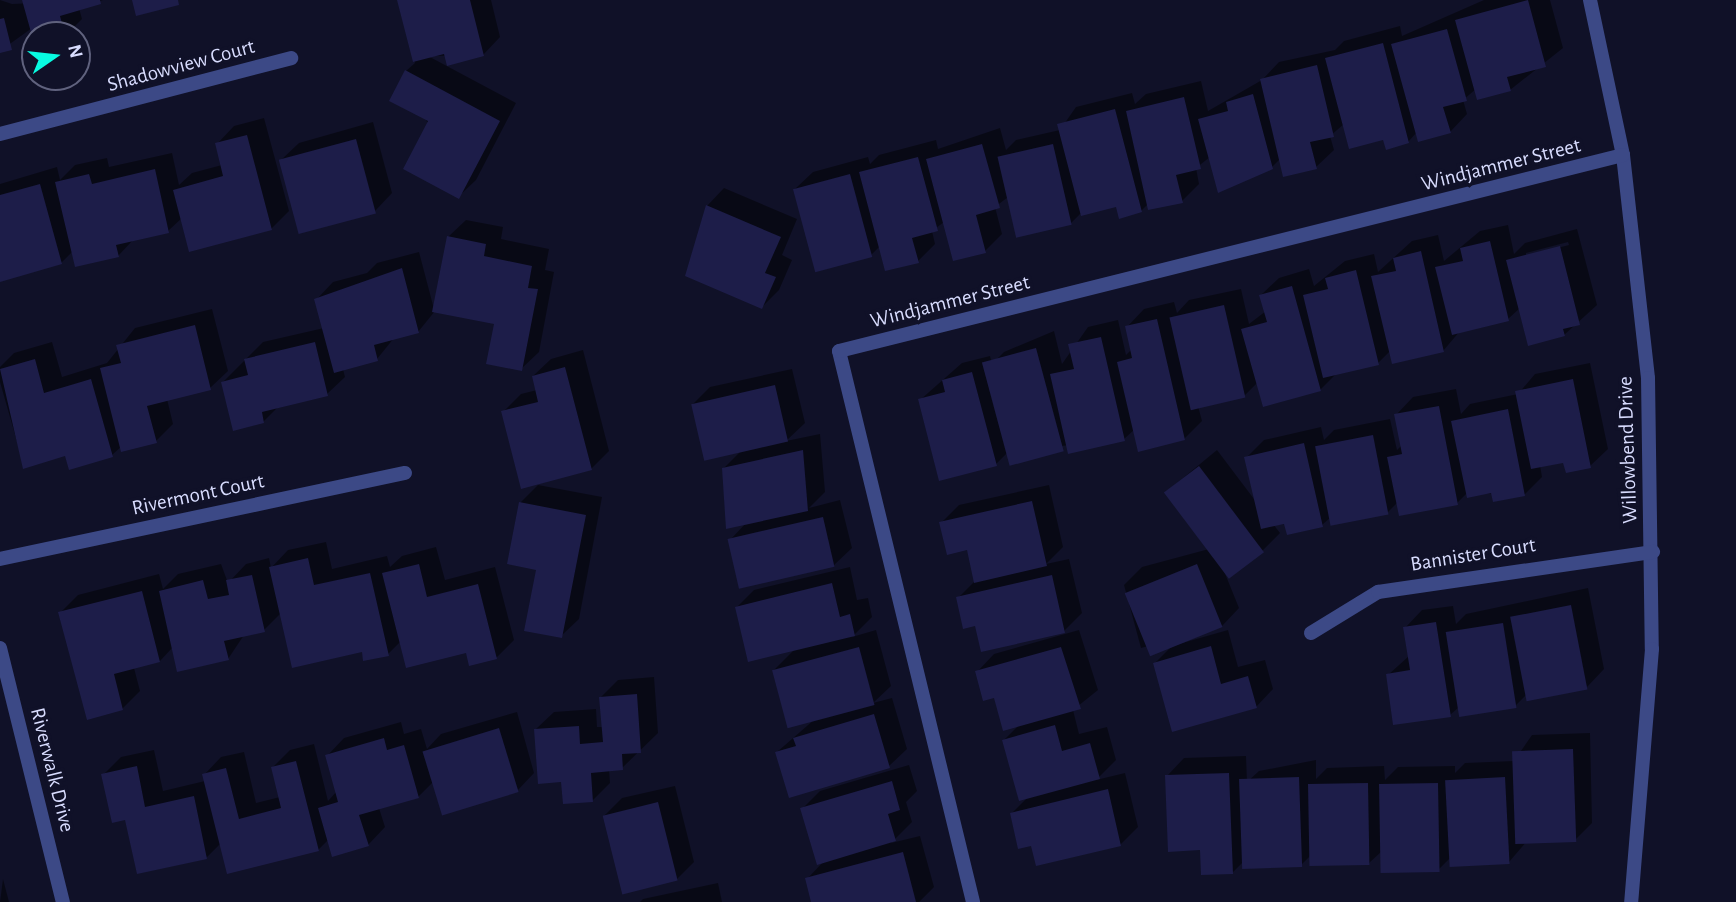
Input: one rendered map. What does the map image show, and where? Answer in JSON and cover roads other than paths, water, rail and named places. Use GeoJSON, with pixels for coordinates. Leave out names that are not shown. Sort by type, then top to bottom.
{"type":"FeatureCollection","features":[{"type":"Feature","properties":{"kind":"street","name":"Willowbend Drive"},"geometry":{"type":"LineString","coordinates":[[1590,0],[1623,155],[1648,378],[1653,552],[1645,773],[1631,902]]}},
{"type":"Feature","properties":{"kind":"street","name":"Shadowview Court"},"geometry":{"type":"LineString","coordinates":[[0,134],[291,58]]}},
{"type":"Feature","properties":{"kind":"street","name":"Windjammer Street"},"geometry":{"type":"LineString","coordinates":[[973,902],[838,351],[1623,155]]}},
{"type":"Feature","properties":{"kind":"street","name":"Rivermont Court"},"geometry":{"type":"LineString","coordinates":[[0,559],[405,472]]}},
{"type":"Feature","properties":{"kind":"street","name":"Bannister Court"},"geometry":{"type":"LineString","coordinates":[[1311,633],[1378,592],[1653,552]]}},
{"type":"Feature","properties":{"kind":"street","name":"Riverwalk Drive"},"geometry":{"type":"LineString","coordinates":[[0,648],[63,902]]}}]}
